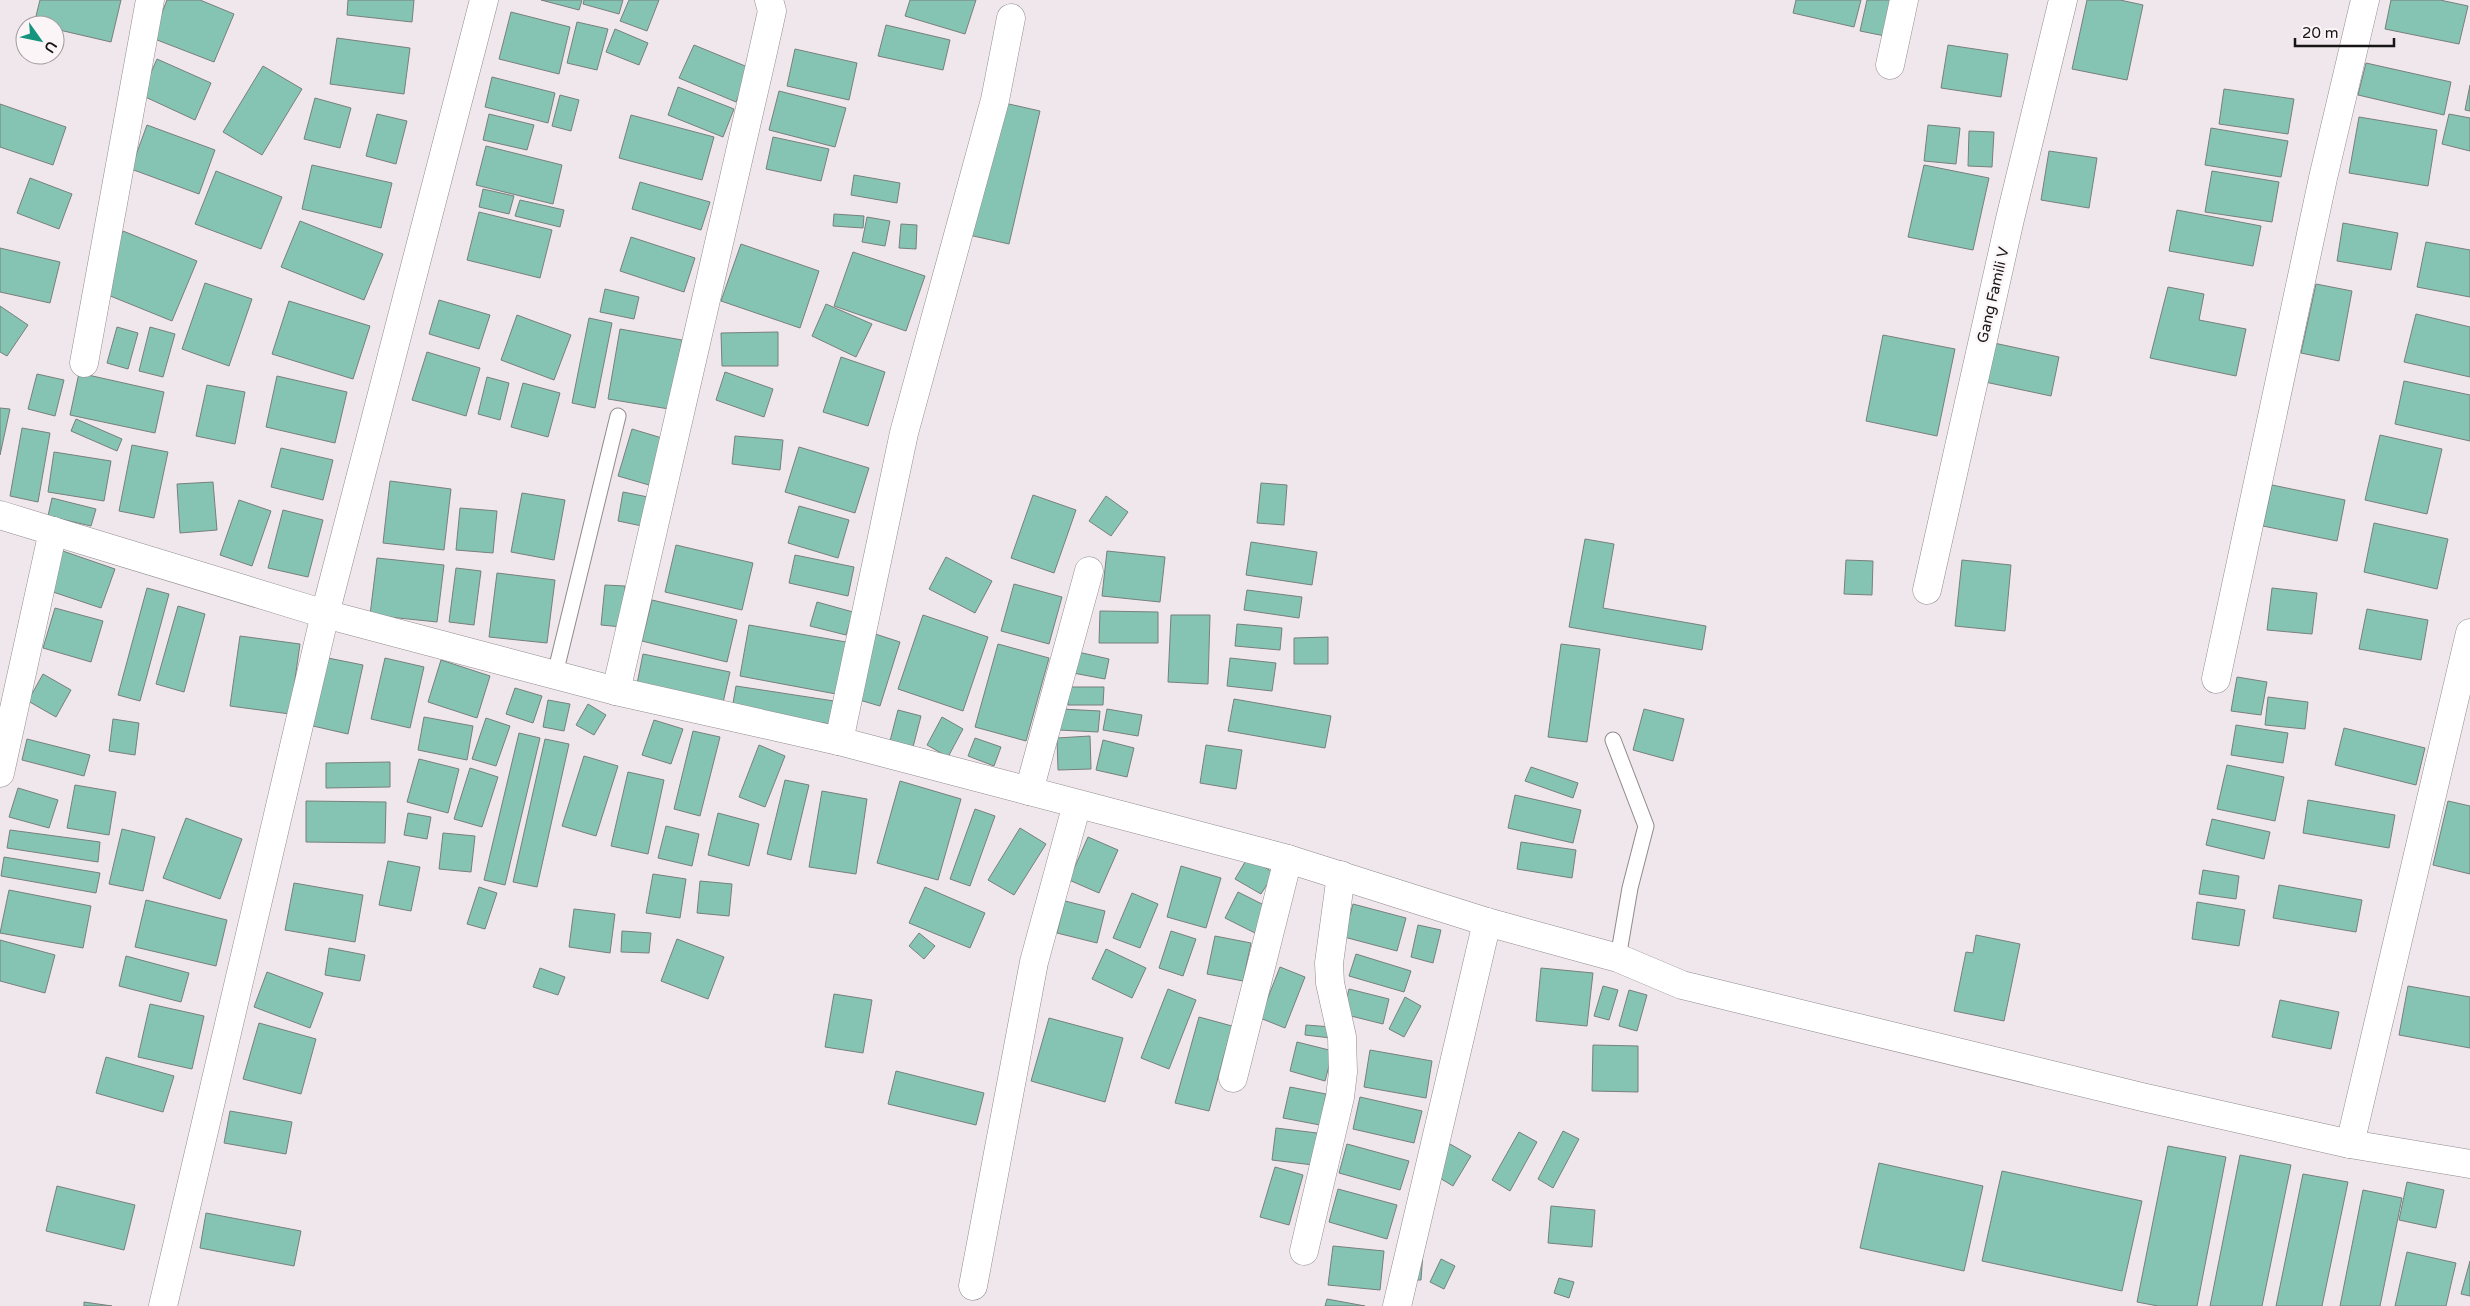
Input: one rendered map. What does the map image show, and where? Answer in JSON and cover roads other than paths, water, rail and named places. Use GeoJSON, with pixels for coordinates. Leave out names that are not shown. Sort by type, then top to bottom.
{"type":"FeatureCollection","features":[{"type":"Feature","properties":{"kind":"street"},"geometry":{"type":"LineString","coordinates":[[84,363],[150,0]]}},
{"type":"Feature","properties":{"kind":"street"},"geometry":{"type":"LineString","coordinates":[[163,1306],[324,614],[484,0]]}},
{"type":"Feature","properties":{"kind":"street"},"geometry":{"type":"LineString","coordinates":[[616,691],[760,66],[772,11],[769,0]]}},
{"type":"Feature","properties":{"kind":"street"},"geometry":{"type":"LineString","coordinates":[[1890,65],[1904,0]]}},
{"type":"Feature","properties":{"kind":"street","name":"Gang Famili V"},"geometry":{"type":"LineString","coordinates":[[1927,590],[2010,219],[2063,0]]}},
{"type":"Feature","properties":{"kind":"street"},"geometry":{"type":"LineString","coordinates":[[2216,680],[2323,178],[2365,0]]}},
{"type":"Feature","properties":{"kind":"street"},"geometry":{"type":"LineString","coordinates":[[839,740],[904,433],[995,100],[1012,18]]}},
{"type":"Feature","properties":{"kind":"street"},"geometry":{"type":"LineString","coordinates":[[0,515],[324,614],[616,691],[839,740],[1288,859],[1487,922],[1618,958],[1682,985],[2142,1097],[2350,1144],[2470,1164]]}},
{"type":"Feature","properties":{"kind":"street"},"geometry":{"type":"LineString","coordinates":[[0,773],[53,532]]}},
{"type":"Feature","properties":{"kind":"street"},"geometry":{"type":"LineString","coordinates":[[1028,791],[1089,571]]}},
{"type":"Feature","properties":{"kind":"street"},"geometry":{"type":"LineString","coordinates":[[2350,1144],[2470,634]]}},
{"type":"Feature","properties":{"kind":"street"},"geometry":{"type":"LineString","coordinates":[[973,1286],[1034,962],[1077,804]]}},
{"type":"Feature","properties":{"kind":"street"},"geometry":{"type":"LineString","coordinates":[[1233,1078],[1288,859]]}},
{"type":"Feature","properties":{"kind":"street"},"geometry":{"type":"LineString","coordinates":[[1304,1252],[1340,1097],[1343,1072],[1342,1037],[1330,983],[1329,963],[1341,875]]}},
{"type":"Feature","properties":{"kind":"street"},"geometry":{"type":"LineString","coordinates":[[1397,1306],[1487,922]]}},
{"type":"Feature","properties":{"kind":"lane"},"geometry":{"type":"LineString","coordinates":[[556,674],[618,416]]}},
{"type":"Feature","properties":{"kind":"lane"},"geometry":{"type":"LineString","coordinates":[[1613,740],[1646,826],[1630,888],[1618,958]]}}]}
